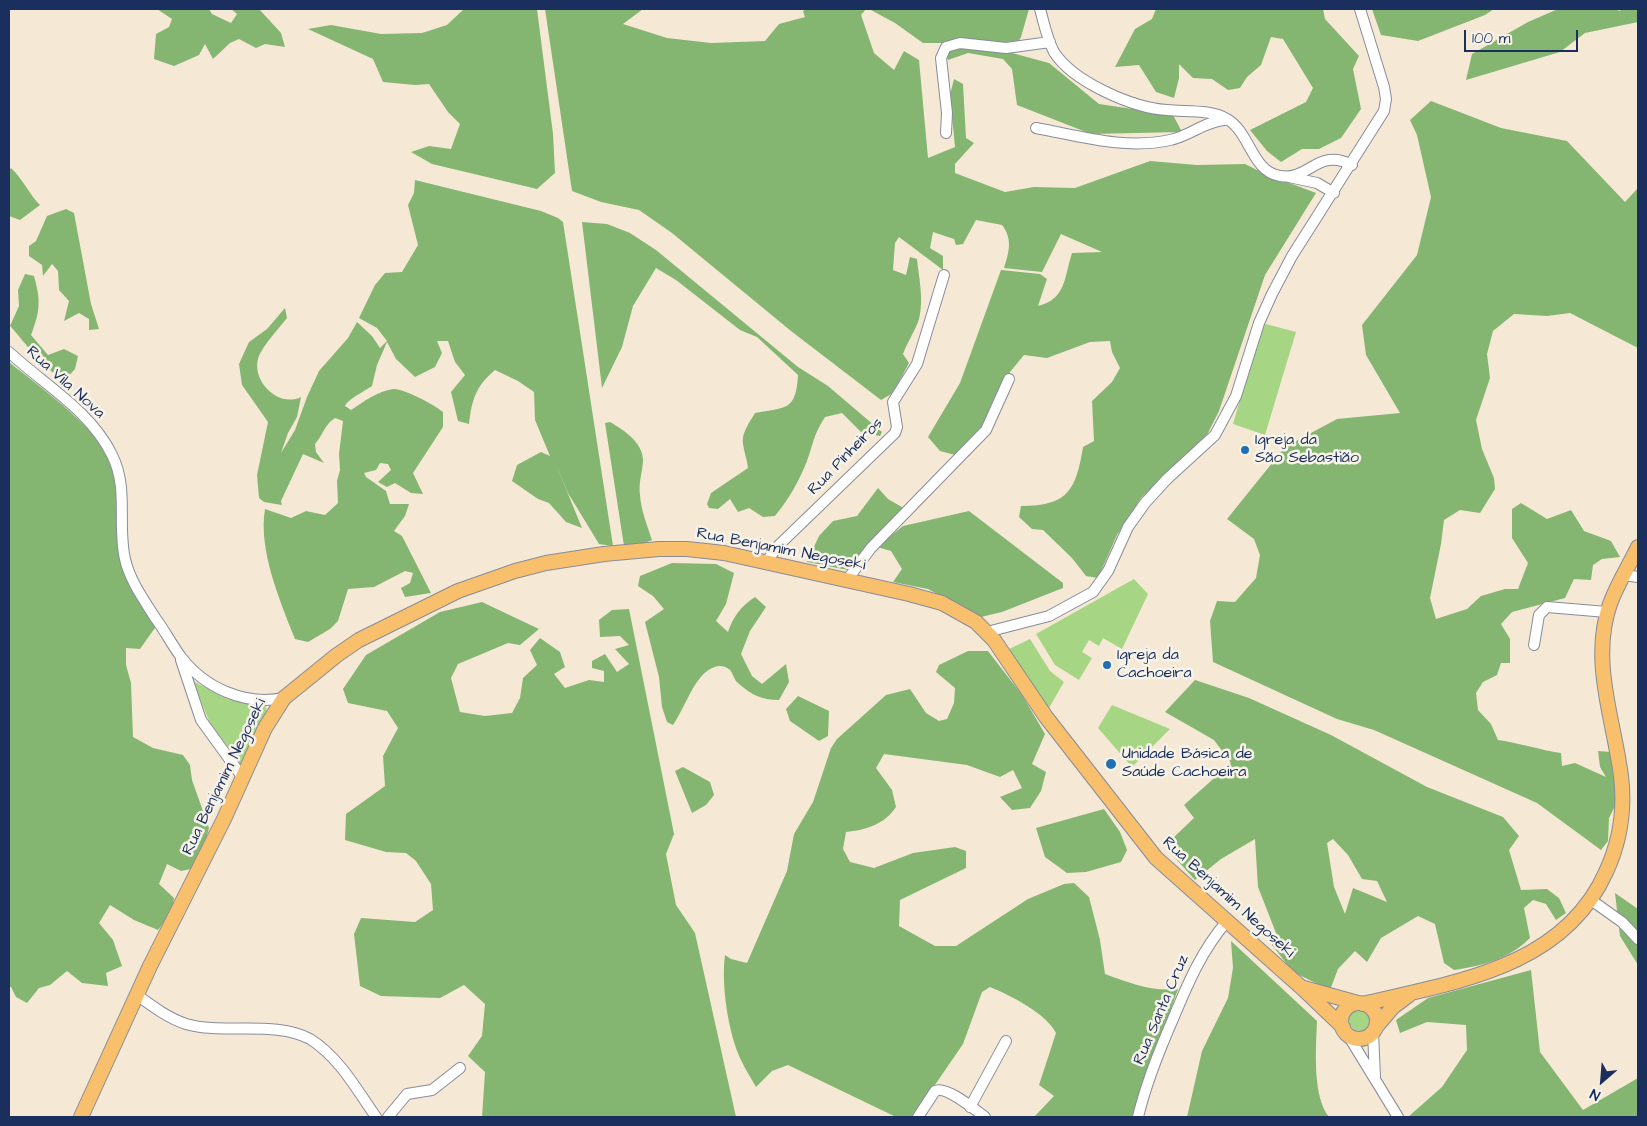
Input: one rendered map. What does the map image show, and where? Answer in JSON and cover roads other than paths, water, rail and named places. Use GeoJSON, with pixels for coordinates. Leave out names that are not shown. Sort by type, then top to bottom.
{"type":"FeatureCollection","features":[{"type":"Feature","properties":{"kind":"main road","name":"Rua Benjamim Negoseki"},"geometry":{"type":"LineString","coordinates":[[1301,987],[1361,1004],[1414,992],[1488,971],[1531,954],[1566,928],[1591,900],[1601,883],[1614,852],[1622,816],[1621,777],[1602,662],[1603,632],[1607,612],[1638,547]]}},
{"type":"Feature","properties":{"kind":"main road","name":"Rua Benjamim Negoseki"},"geometry":{"type":"LineString","coordinates":[[81,1117],[137,995],[266,728],[284,698],[336,655],[384,626],[458,591],[515,571],[577,558],[660,549],[708,551],[766,562],[942,603],[964,614],[987,632],[1046,717],[1146,847],[1301,987],[1344,1030]]}},
{"type":"Feature","properties":{"kind":"main road","name":"Rua Benjamim Negoseki"},"geometry":{"type":"LineString","coordinates":[[1375,1029],[1393,1008],[1414,992]]}},
{"type":"Feature","properties":{"kind":"main road"},"geometry":{"type":"LineString","coordinates":[[1353,1004],[1361,1004],[1375,1013],[1375,1029],[1360,1039],[1344,1030],[1344,1012],[1353,1004]]}},
{"type":"Feature","properties":{"kind":"street"},"geometry":{"type":"LineString","coordinates":[[1040,9],[1050,42],[1064,63],[1084,78],[1116,96],[1152,108],[1208,114],[1228,119],[1240,132],[1263,168],[1280,176],[1318,183],[1334,193]]}},
{"type":"Feature","properties":{"kind":"street"},"geometry":{"type":"LineString","coordinates":[[987,632],[1050,616],[1093,592],[1108,572],[1122,538],[1145,503],[1172,474],[1208,443],[1222,425],[1236,396],[1264,310],[1292,256],[1352,165],[1384,111],[1386,99],[1360,9]]}},
{"type":"Feature","properties":{"kind":"street"},"geometry":{"type":"LineString","coordinates":[[946,133],[947,114],[941,58],[946,47],[960,42],[1006,48],[1050,42]]}},
{"type":"Feature","properties":{"kind":"street"},"geometry":{"type":"LineString","coordinates":[[1036,128],[1108,142],[1150,142],[1185,136],[1206,123],[1228,119]]}},
{"type":"Feature","properties":{"kind":"street"},"geometry":{"type":"LineString","coordinates":[[1288,176],[1335,158],[1352,165]]}},
{"type":"Feature","properties":{"kind":"street","name":"Rua Pinheiros"},"geometry":{"type":"LineString","coordinates":[[766,562],[779,546],[895,433],[897,427],[893,402],[917,364],[944,275]]}},
{"type":"Feature","properties":{"kind":"street","name":"Rua Vila Nova"},"geometry":{"type":"LineString","coordinates":[[9,352],[70,404],[106,443],[113,456],[122,486],[122,535],[129,571],[141,596],[180,656],[201,678],[226,692],[260,700],[284,698]]}},
{"type":"Feature","properties":{"kind":"street"},"geometry":{"type":"LineString","coordinates":[[847,580],[871,548],[986,430],[1009,379]]}},
{"type":"Feature","properties":{"kind":"street"},"geometry":{"type":"LineString","coordinates":[[1624,575],[1638,577]]}},
{"type":"Feature","properties":{"kind":"street"},"geometry":{"type":"LineString","coordinates":[[1534,645],[1539,615],[1548,608],[1607,612]]}},
{"type":"Feature","properties":{"kind":"street","name":"Rua Vila Nova"},"geometry":{"type":"LineString","coordinates":[[180,656],[201,720],[243,778]]}},
{"type":"Feature","properties":{"kind":"street"},"geometry":{"type":"LineString","coordinates":[[1591,900],[1622,922],[1638,939]]}},
{"type":"Feature","properties":{"kind":"street","name":"Rua Santa Cruz"},"geometry":{"type":"LineString","coordinates":[[1138,1117],[1153,1064],[1190,980],[1204,951],[1227,921]]}},
{"type":"Feature","properties":{"kind":"street"},"geometry":{"type":"LineString","coordinates":[[137,995],[164,1013],[186,1024],[216,1028],[284,1031],[308,1038],[337,1064],[376,1117]]}},
{"type":"Feature","properties":{"kind":"street"},"geometry":{"type":"LineString","coordinates":[[1375,1029],[1375,1080]]}},
{"type":"Feature","properties":{"kind":"street"},"geometry":{"type":"LineString","coordinates":[[1344,1030],[1398,1117]]}},
{"type":"Feature","properties":{"kind":"street"},"geometry":{"type":"LineString","coordinates":[[970,1107],[1006,1040]]}},
{"type":"Feature","properties":{"kind":"street"},"geometry":{"type":"LineString","coordinates":[[388,1117],[407,1094],[432,1090],[460,1068]]}},
{"type":"Feature","properties":{"kind":"street"},"geometry":{"type":"LineString","coordinates":[[918,1117],[935,1091],[939,1089],[947,1091],[985,1117]]}},
{"type":"Feature","properties":{"kind":"place","name":"Igreja da São Sebastião"},"geometry":{"type":"Point","coordinates":[1245,450]}},
{"type":"Feature","properties":{"kind":"place","name":"Igreja da Cachoeira"},"geometry":{"type":"Point","coordinates":[1107,665]}},
{"type":"Feature","properties":{"kind":"place","name":"Unidade Básica de Saúde Cachoeira"},"geometry":{"type":"Point","coordinates":[1111,764]}}]}
